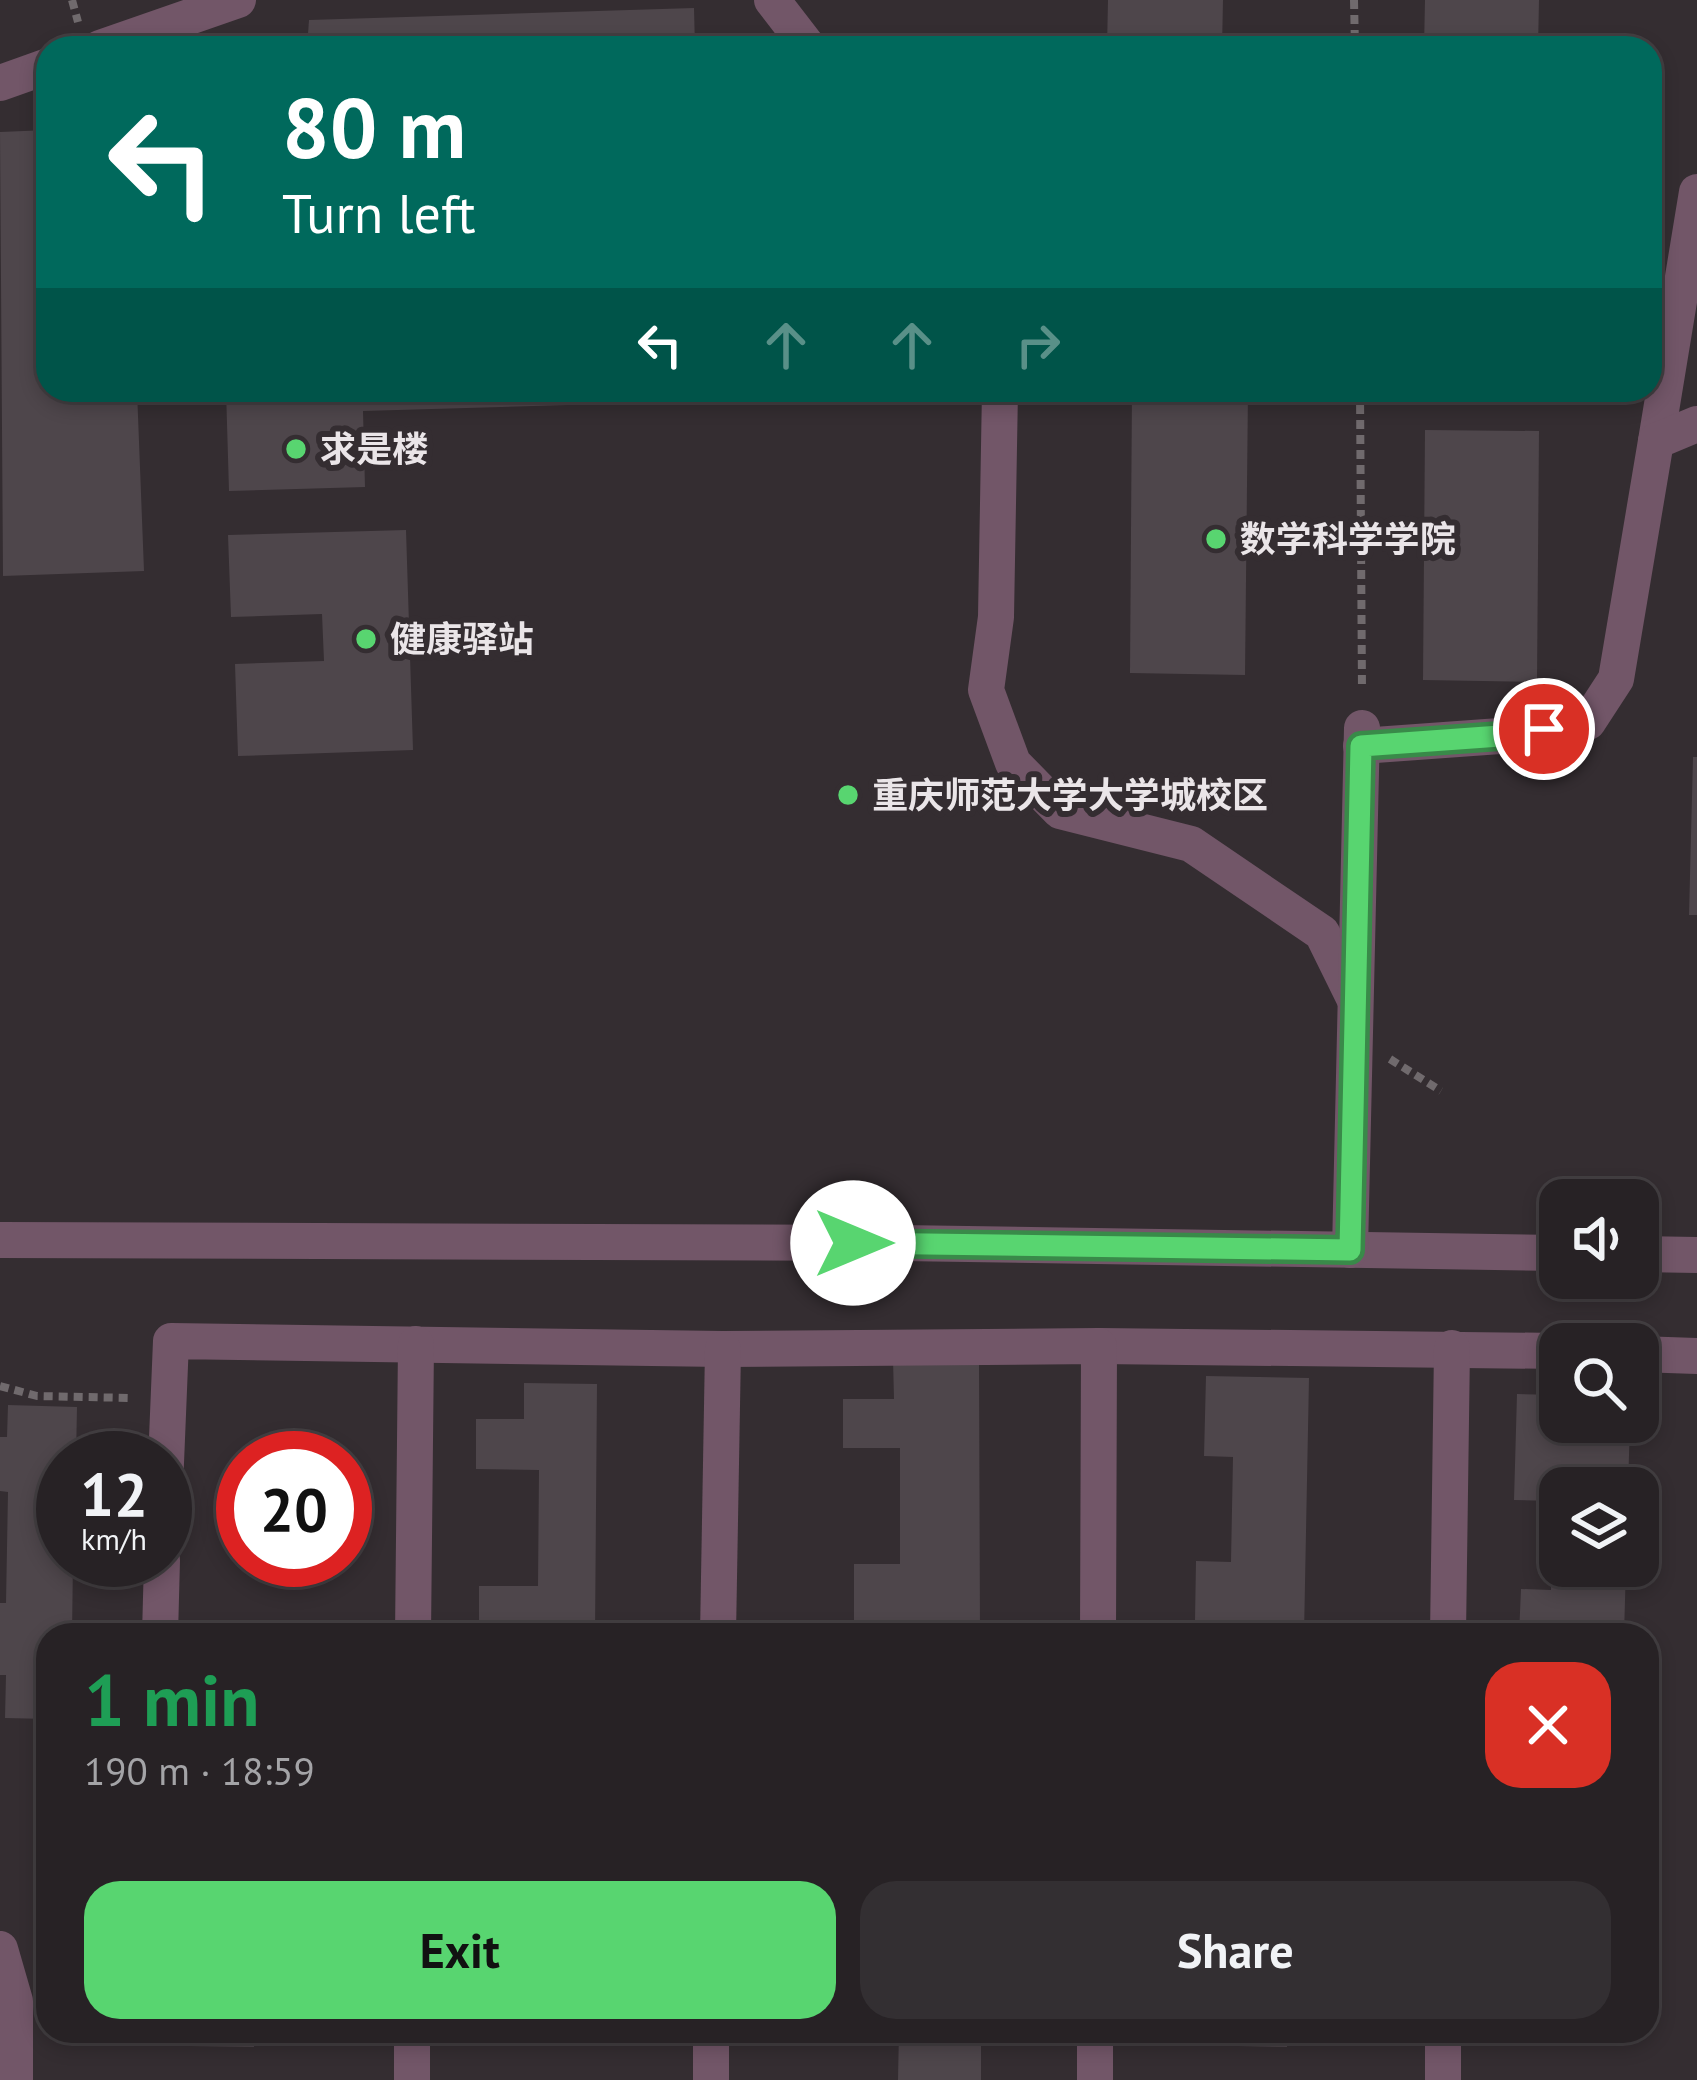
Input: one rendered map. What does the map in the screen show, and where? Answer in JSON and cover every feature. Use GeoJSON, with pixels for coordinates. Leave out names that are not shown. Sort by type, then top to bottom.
{"type":"FeatureCollection","features":[{"type":"Feature","properties":{"kind":"lane"},"geometry":{"type":"LineString","coordinates":[[134,36],[238,0]]}},
{"type":"Feature","properties":{"kind":"lane"},"geometry":{"type":"LineString","coordinates":[[772,0],[800,36]]}},
{"type":"Feature","properties":{"kind":"lane"},"geometry":{"type":"LineString","coordinates":[[0,83],[36,70]]}},
{"type":"Feature","properties":{"kind":"lane"},"geometry":{"type":"LineString","coordinates":[[1350,1250],[1362,737],[1500,736],[1588,722],[1616,679],[1697,192]]}},
{"type":"Feature","properties":{"kind":"lane"},"geometry":{"type":"LineString","coordinates":[[1000,402],[997,617],[986,690],[1013,764],[1060,811],[1191,844],[1322,933],[1354,998]]}},
{"type":"Feature","properties":{"kind":"lane"},"geometry":{"type":"LineString","coordinates":[[1656,441],[1697,424]]}},
{"type":"Feature","properties":{"kind":"lane"},"geometry":{"type":"LineString","coordinates":[[0,1240],[876,1243],[1539,1253]]}},
{"type":"Feature","properties":{"kind":"lane"},"geometry":{"type":"LineString","coordinates":[[1659,1254],[1697,1255]]}},
{"type":"Feature","properties":{"kind":"lane"},"geometry":{"type":"LineString","coordinates":[[168,1431],[171,1341],[723,1349],[1099,1346],[1539,1350]]}},
{"type":"Feature","properties":{"kind":"lane"},"geometry":{"type":"LineString","coordinates":[[413,1623],[416,1344]]}},
{"type":"Feature","properties":{"kind":"lane"},"geometry":{"type":"LineString","coordinates":[[1097,1623],[1099,1346]]}},
{"type":"Feature","properties":{"kind":"lane"},"geometry":{"type":"LineString","coordinates":[[1448,1623],[1452,1348]]}},
{"type":"Feature","properties":{"kind":"lane"},"geometry":{"type":"LineString","coordinates":[[718,1623],[723,1349]]}},
{"type":"Feature","properties":{"kind":"lane"},"geometry":{"type":"LineString","coordinates":[[1659,1355],[1697,1356]]}},
{"type":"Feature","properties":{"kind":"lane"},"geometry":{"type":"LineString","coordinates":[[160,1623],[161,1587]]}},
{"type":"Feature","properties":{"kind":"lane"},"geometry":{"type":"LineString","coordinates":[[0,1949],[15,2001],[14,2080]]}},
{"type":"Feature","properties":{"kind":"lane"},"geometry":{"type":"LineString","coordinates":[[412,2043],[412,2080]]}},
{"type":"Feature","properties":{"kind":"lane"},"geometry":{"type":"LineString","coordinates":[[710,2080],[711,2043]]}},
{"type":"Feature","properties":{"kind":"lane"},"geometry":{"type":"LineString","coordinates":[[1095,2043],[1095,2080]]}},
{"type":"Feature","properties":{"kind":"lane"},"geometry":{"type":"LineString","coordinates":[[1443,2043],[1443,2080]]}},
{"type":"Feature","properties":{"kind":"path"},"geometry":{"type":"LineString","coordinates":[[1354,0],[1355,36]]}},
{"type":"Feature","properties":{"kind":"path"},"geometry":{"type":"LineString","coordinates":[[1360,402],[1362,737]]}},
{"type":"Feature","properties":{"kind":"path"},"geometry":{"type":"LineString","coordinates":[[0,1386],[37,1396],[169,1398]]}},
{"type":"Feature","properties":{"kind":"building"},"geometry":{"type":"Polygon","coordinates":[[[1108,0],[1223,0],[1222,36],[1107,36],[1108,0]]]}},
{"type":"Feature","properties":{"kind":"building"},"geometry":{"type":"Polygon","coordinates":[[[1425,0],[1539,0],[1538,36],[1424,36],[1425,0]]]}},
{"type":"Feature","properties":{"kind":"building"},"geometry":{"type":"Polygon","coordinates":[[[694,8],[695,36],[308,36],[309,20],[694,8]]]}},
{"type":"Feature","properties":{"kind":"building"},"geometry":{"type":"Polygon","coordinates":[[[36,130],[36,402],[137,402],[144,571],[3,576],[0,132],[36,130]]]}},
{"type":"Feature","properties":{"kind":"building","name":"求是楼"},"geometry":{"type":"Polygon","coordinates":[[[226,402],[671,402],[363,411],[365,487],[229,491],[226,402]]]}},
{"type":"Feature","properties":{"kind":"building"},"geometry":{"type":"Polygon","coordinates":[[[1132,402],[1248,402],[1245,675],[1130,673],[1132,402]]]}},
{"type":"Feature","properties":{"kind":"building","name":"数学科学学院"},"geometry":{"type":"Polygon","coordinates":[[[1425,430],[1539,431],[1537,682],[1423,680],[1425,430]]]}},
{"type":"Feature","properties":{"kind":"building","name":"健康驿站"},"geometry":{"type":"Polygon","coordinates":[[[406,530],[413,750],[238,756],[235,664],[324,661],[322,614],[231,617],[228,535],[406,530]]]}},
{"type":"Feature","properties":{"kind":"building"},"geometry":{"type":"Polygon","coordinates":[[[1693,757],[1697,757],[1697,915],[1689,915],[1693,757]]]}},
{"type":"Feature","properties":{"kind":"building"},"geometry":{"type":"Polygon","coordinates":[[[893,1359],[979,1360],[980,1623],[854,1623],[854,1564],[900,1564],[900,1448],[843,1448],[843,1399],[894,1399],[893,1359]]]}},
{"type":"Feature","properties":{"kind":"building"},"geometry":{"type":"Polygon","coordinates":[[[1206,1376],[1309,1378],[1304,1623],[1195,1620],[1196,1561],[1231,1562],[1233,1457],[1204,1456],[1206,1376]]]}},
{"type":"Feature","properties":{"kind":"building"},"geometry":{"type":"Polygon","coordinates":[[[524,1383],[597,1384],[595,1623],[479,1623],[479,1586],[538,1586],[539,1470],[476,1469],[476,1419],[524,1419],[524,1383]]]}},
{"type":"Feature","properties":{"kind":"building"},"geometry":{"type":"Polygon","coordinates":[[[1517,1394],[1539,1395],[1539,1443],[1629,1443],[1629,1467],[1539,1467],[1539,1501],[1514,1500],[1517,1394]]]}},
{"type":"Feature","properties":{"kind":"building"},"geometry":{"type":"Polygon","coordinates":[[[8,1405],[77,1407],[77,1431],[36,1431],[36,1587],[73,1587],[72,1623],[36,1623],[36,1719],[5,1718],[0,1603],[6,1603],[8,1492],[0,1491],[0,1437],[7,1437],[8,1405]]]}},
{"type":"Feature","properties":{"kind":"building"},"geometry":{"type":"Polygon","coordinates":[[[1625,1587],[1624,1623],[1520,1623],[1521,1589],[1625,1587]]]}},
{"type":"Feature","properties":{"kind":"building"},"geometry":{"type":"Polygon","coordinates":[[[188,2043],[254,2043],[254,2047],[188,2043]]]}},
{"type":"Feature","properties":{"kind":"building"},"geometry":{"type":"Polygon","coordinates":[[[899,2043],[981,2043],[981,2080],[898,2080],[899,2043]]]}},
{"type":"Feature","properties":{"kind":"building"},"geometry":{"type":"Polygon","coordinates":[[[1237,2043],[1287,2043],[1287,2047],[1237,2043]]]}},
{"type":"Feature","properties":{"kind":"place","name":"求是楼"},"geometry":{"type":"Point","coordinates":[296,449]}},
{"type":"Feature","properties":{"kind":"place","name":"数学科学学院"},"geometry":{"type":"Point","coordinates":[1216,539]}},
{"type":"Feature","properties":{"kind":"place","name":"健康驿站"},"geometry":{"type":"Point","coordinates":[366,639]}},
{"type":"Feature","properties":{"kind":"place","name":"重庆师范大学大学城校区"},"geometry":{"type":"Point","coordinates":[848,795]}},
{"type":"Feature","properties":{"kind":"route"},"geometry":{"type":"LineString","coordinates":[[853,1243],[1350,1250],[1361,746],[1544,729]]}}]}
